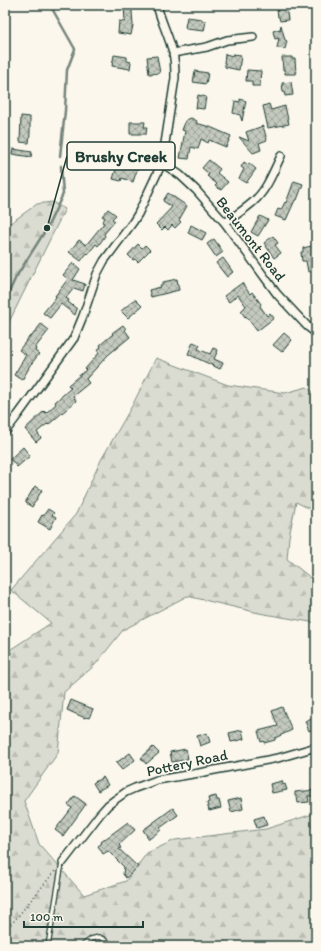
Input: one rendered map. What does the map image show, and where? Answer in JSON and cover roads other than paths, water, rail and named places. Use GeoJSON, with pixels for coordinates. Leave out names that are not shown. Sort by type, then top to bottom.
{"type":"FeatureCollection","features":[{"type":"Feature","properties":{"kind":"street"},"geometry":{"type":"LineString","coordinates":[[5,432],[74,338],[100,268],[138,214],[162,164],[175,78],[175,64],[173,53],[160,18],[157,5]]}},
{"type":"Feature","properties":{"kind":"street"},"geometry":{"type":"LineString","coordinates":[[173,53],[207,47],[227,40],[253,37]]}},
{"type":"Feature","properties":{"kind":"street"},"geometry":{"type":"LineString","coordinates":[[225,223],[254,202],[269,181],[280,156]]}},
{"type":"Feature","properties":{"kind":"street","name":"Beaumont Road"},"geometry":{"type":"LineString","coordinates":[[162,164],[180,175],[196,190],[225,223],[277,294],[308,328],[316,334]]}},
{"type":"Feature","properties":{"kind":"street","name":"Pottery Road"},"geometry":{"type":"LineString","coordinates":[[63,862],[100,814],[116,799],[131,790],[157,780],[278,758],[316,747]]}},
{"type":"Feature","properties":{"kind":"lane"},"geometry":{"type":"LineString","coordinates":[[48,946],[63,862]]}},
{"type":"Feature","properties":{"kind":"lane"},"geometry":{"type":"LineString","coordinates":[[82,946],[91,939],[99,937],[104,940],[106,946]]}},
{"type":"Feature","properties":{"kind":"waterway"},"geometry":{"type":"LineString","coordinates":[[50,5],[75,49],[67,70],[65,111],[60,156]]}},
{"type":"Feature","properties":{"kind":"waterway"},"geometry":{"type":"LineString","coordinates":[[5,301],[16,277],[47,228],[63,194],[61,166]]}},
{"type":"Feature","properties":{"kind":"place","name":"Brushy Creek"},"geometry":{"type":"Point","coordinates":[47,228]}}]}
